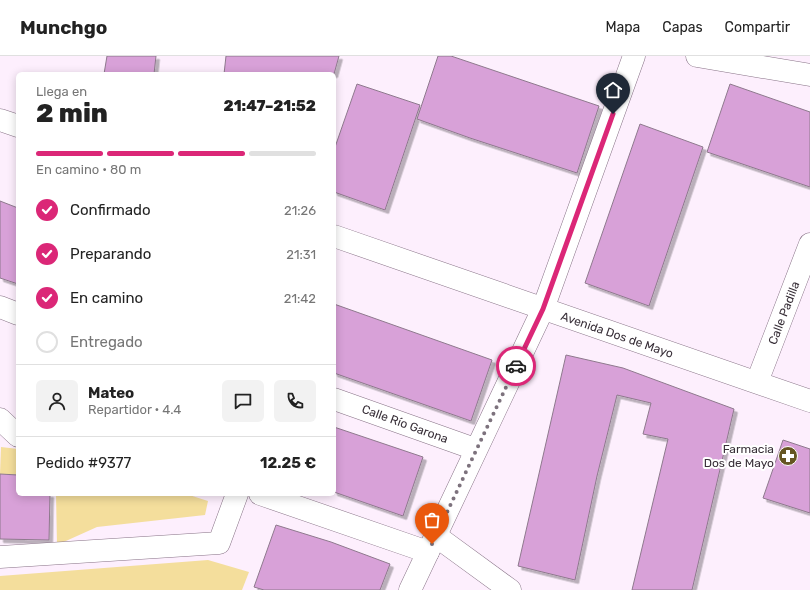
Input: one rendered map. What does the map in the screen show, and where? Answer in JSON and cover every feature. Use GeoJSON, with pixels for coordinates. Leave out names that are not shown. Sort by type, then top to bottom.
{"type":"FeatureCollection","features":[{"type":"Feature","properties":{"kind":"street"},"geometry":{"type":"LineString","coordinates":[[410,590],[543,309],[634,56]]}},
{"type":"Feature","properties":{"kind":"street"},"geometry":{"type":"LineString","coordinates":[[697,56],[810,75]]}},
{"type":"Feature","properties":{"kind":"street"},"geometry":{"type":"LineString","coordinates":[[0,120],[16,125]]}},
{"type":"Feature","properties":{"kind":"street","name":"Avenida Dos de Mayo"},"geometry":{"type":"LineString","coordinates":[[336,237],[810,401]]}},
{"type":"Feature","properties":{"kind":"street","name":"Calle Padilla"},"geometry":{"type":"LineString","coordinates":[[757,382],[810,244]]}},
{"type":"Feature","properties":{"kind":"street"},"geometry":{"type":"LineString","coordinates":[[0,307],[16,313]]}},
{"type":"Feature","properties":{"kind":"street","name":"Calle Río Garona"},"geometry":{"type":"LineString","coordinates":[[336,400],[476,449]]}},
{"type":"Feature","properties":{"kind":"street"},"geometry":{"type":"LineString","coordinates":[[0,419],[16,434]]}},
{"type":"Feature","properties":{"kind":"street"},"geometry":{"type":"LineString","coordinates":[[0,557],[219,543],[236,496]]}},
{"type":"Feature","properties":{"kind":"street"},"geometry":{"type":"LineString","coordinates":[[267,496],[432,544],[510,590]]}},
{"type":"Feature","properties":{"kind":"shaded area"},"geometry":{"type":"Polygon","coordinates":[[[1,447],[16,449],[16,475],[0,474],[1,447]]]}},
{"type":"Feature","properties":{"kind":"shaded area"},"geometry":{"type":"Polygon","coordinates":[[[56,496],[192,496],[208,501],[205,515],[97,527],[57,545],[56,496]]]}},
{"type":"Feature","properties":{"kind":"shaded area"},"geometry":{"type":"Polygon","coordinates":[[[208,560],[249,572],[242,590],[0,590],[0,576],[208,560]]]}},
{"type":"Feature","properties":{"kind":"building"},"geometry":{"type":"Polygon","coordinates":[[[107,56],[156,56],[154,72],[104,72],[107,56]]]}},
{"type":"Feature","properties":{"kind":"building"},"geometry":{"type":"Polygon","coordinates":[[[226,56],[339,56],[335,72],[224,72],[226,56]]]}},
{"type":"Feature","properties":{"kind":"building"},"geometry":{"type":"Polygon","coordinates":[[[438,56],[451,56],[599,106],[577,173],[417,119],[438,56]]]}},
{"type":"Feature","properties":{"kind":"building"},"geometry":{"type":"Polygon","coordinates":[[[357,84],[420,105],[385,210],[336,193],[336,144],[357,84]]]}},
{"type":"Feature","properties":{"kind":"building"},"geometry":{"type":"Polygon","coordinates":[[[730,84],[810,112],[810,187],[707,152],[730,84]]]}},
{"type":"Feature","properties":{"kind":"building"},"geometry":{"type":"Polygon","coordinates":[[[640,124],[703,147],[649,306],[585,283],[640,124]]]}},
{"type":"Feature","properties":{"kind":"building"},"geometry":{"type":"Polygon","coordinates":[[[0,201],[16,207],[16,283],[0,278],[0,201]]]}},
{"type":"Feature","properties":{"kind":"building"},"geometry":{"type":"Polygon","coordinates":[[[336,305],[492,360],[471,421],[336,374],[336,305]]]}},
{"type":"Feature","properties":{"kind":"building"},"geometry":{"type":"Polygon","coordinates":[[[566,355],[623,368],[734,409],[692,590],[632,590],[668,439],[643,434],[651,403],[617,395],[597,476],[575,580],[518,566],[566,355]]]}},
{"type":"Feature","properties":{"kind":"building"},"geometry":{"type":"Polygon","coordinates":[[[336,428],[423,457],[403,516],[336,493],[336,428]]]}},
{"type":"Feature","properties":{"kind":"building"},"geometry":{"type":"Polygon","coordinates":[[[783,440],[810,449],[810,513],[763,498],[783,440]]]}},
{"type":"Feature","properties":{"kind":"building"},"geometry":{"type":"Polygon","coordinates":[[[0,474],[16,475],[16,496],[50,496],[49,540],[0,539],[0,474]]]}},
{"type":"Feature","properties":{"kind":"building"},"geometry":{"type":"Polygon","coordinates":[[[276,525],[331,542],[390,564],[380,590],[264,590],[254,587],[276,525]]]}},
{"type":"Feature","properties":{"kind":"way so far"},"geometry":{"type":"LineString","coordinates":[[432,544],[516,366]]}},
{"type":"Feature","properties":{"kind":"place","name":"Farmacia Dos de Mayo"},"geometry":{"type":"Point","coordinates":[788,456]}},
{"type":"Feature","properties":{"kind":"route"},"geometry":{"type":"LineString","coordinates":[[516,366],[543,309],[613,114]]}}]}
